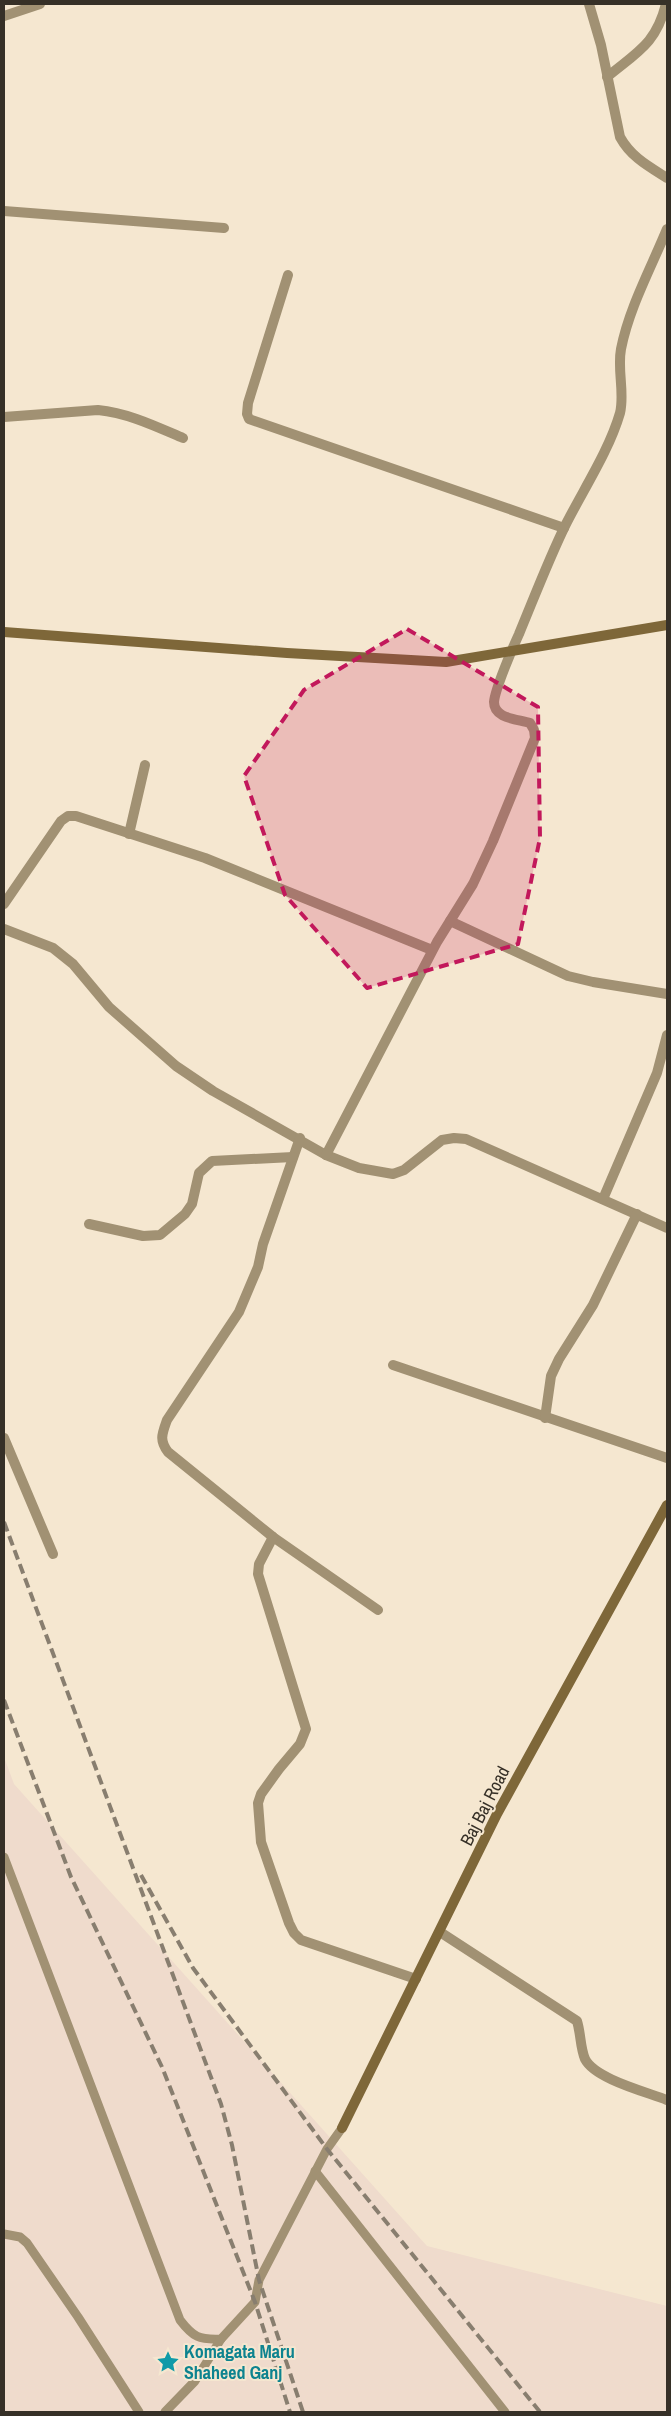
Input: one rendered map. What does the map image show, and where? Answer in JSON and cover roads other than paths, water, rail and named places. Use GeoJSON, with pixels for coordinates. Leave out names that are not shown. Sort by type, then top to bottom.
{"type":"FeatureCollection","features":[{"type":"Feature","properties":{"kind":"main road"},"geometry":{"type":"LineString","coordinates":[[4,632],[287,653],[446,662],[667,625]]}},
{"type":"Feature","properties":{"kind":"main road","name":"Baj Baj Road"},"geometry":{"type":"LineString","coordinates":[[342,2128],[497,1814],[667,1505]]}},
{"type":"Feature","properties":{"kind":"street"},"geometry":{"type":"LineString","coordinates":[[4,16],[40,4]]}},
{"type":"Feature","properties":{"kind":"street"},"geometry":{"type":"LineString","coordinates":[[589,4],[601,45],[620,137],[627,150],[667,178]]}},
{"type":"Feature","properties":{"kind":"street"},"geometry":{"type":"LineString","coordinates":[[607,77],[651,41],[658,30],[666,4]]}},
{"type":"Feature","properties":{"kind":"street"},"geometry":{"type":"LineString","coordinates":[[4,211],[224,228]]}},
{"type":"Feature","properties":{"kind":"street"},"geometry":{"type":"LineString","coordinates":[[326,1154],[432,950],[472,884],[493,842],[535,738],[534,730],[530,723],[502,716],[496,710],[494,701],[511,651],[564,528],[612,434],[620,413],[622,402],[619,362],[621,348],[627,326],[667,229]]}},
{"type":"Feature","properties":{"kind":"street"},"geometry":{"type":"LineString","coordinates":[[288,274],[248,404],[249,419],[564,528]]}},
{"type":"Feature","properties":{"kind":"street"},"geometry":{"type":"LineString","coordinates":[[4,417],[98,410],[109,411],[137,419],[183,438]]}},
{"type":"Feature","properties":{"kind":"street"},"geometry":{"type":"LineString","coordinates":[[129,834],[145,766]]}},
{"type":"Feature","properties":{"kind":"street"},"geometry":{"type":"LineString","coordinates":[[4,904],[61,821],[68,816],[76,816],[205,858],[432,950]]}},
{"type":"Feature","properties":{"kind":"street"},"geometry":{"type":"LineString","coordinates":[[450,921],[568,976],[667,994]]}},
{"type":"Feature","properties":{"kind":"street"},"geometry":{"type":"LineString","coordinates":[[4,928],[54,948],[73,964],[109,1007],[176,1066],[213,1091],[326,1154],[359,1168],[392,1174],[404,1170],[442,1140],[466,1139],[667,1228]]}},
{"type":"Feature","properties":{"kind":"street"},"geometry":{"type":"LineString","coordinates":[[603,1199],[657,1072],[667,1035]]}},
{"type":"Feature","properties":{"kind":"street"},"geometry":{"type":"LineString","coordinates":[[300,1138],[263,1244],[258,1267],[239,1312],[167,1420],[161,1436],[162,1443],[168,1452],[273,1537],[378,1610]]}},
{"type":"Feature","properties":{"kind":"street"},"geometry":{"type":"LineString","coordinates":[[89,1224],[143,1236],[160,1235],[185,1214],[192,1204],[199,1173],[212,1161],[293,1156]]}},
{"type":"Feature","properties":{"kind":"street"},"geometry":{"type":"LineString","coordinates":[[545,1418],[551,1376],[559,1359],[593,1305],[637,1214]]}},
{"type":"Feature","properties":{"kind":"street"},"geometry":{"type":"LineString","coordinates":[[393,1365],[667,1458]]}},
{"type":"Feature","properties":{"kind":"street"},"geometry":{"type":"LineString","coordinates":[[4,1438],[52,1554]]}},
{"type":"Feature","properties":{"kind":"street"},"geometry":{"type":"LineString","coordinates":[[273,1537],[260,1564],[258,1574],[306,1729],[300,1744],[279,1769],[260,1799],[257,1814],[261,1842],[289,1923],[294,1933],[301,1940],[416,1978]]}},
{"type":"Feature","properties":{"kind":"street"},"geometry":{"type":"LineString","coordinates":[[440,1932],[577,2021],[581,2033],[581,2048],[586,2061],[604,2076],[667,2100]]}},
{"type":"Feature","properties":{"kind":"lane"},"geometry":{"type":"LineString","coordinates":[[4,1857],[180,2320],[190,2334],[206,2339],[221,2339]]}},
{"type":"Feature","properties":{"kind":"lane"},"geometry":{"type":"LineString","coordinates":[[165,2412],[195,2381],[221,2339],[255,2302],[259,2280],[327,2149],[342,2128]]}},
{"type":"Feature","properties":{"kind":"lane"},"geometry":{"type":"LineString","coordinates":[[315,2171],[505,2412]]}},
{"type":"Feature","properties":{"kind":"lane"},"geometry":{"type":"LineString","coordinates":[[4,2234],[20,2237],[27,2243],[78,2317],[138,2412]]}},
{"type":"Feature","properties":{"kind":"railway"},"geometry":{"type":"LineString","coordinates":[[4,1522],[221,2104],[232,2145],[259,2280],[303,2412]]}},
{"type":"Feature","properties":{"kind":"railway"},"geometry":{"type":"LineString","coordinates":[[4,1700],[71,1877],[162,2067],[255,2302],[290,2412]]}},
{"type":"Feature","properties":{"kind":"railway"},"geometry":{"type":"LineString","coordinates":[[141,1875],[193,1968],[327,2149],[540,2412]]}},
{"type":"Feature","properties":{"kind":"place","name":"Komagata Maru Shaheed Ganj"},"geometry":{"type":"Point","coordinates":[168,2362]}}]}
